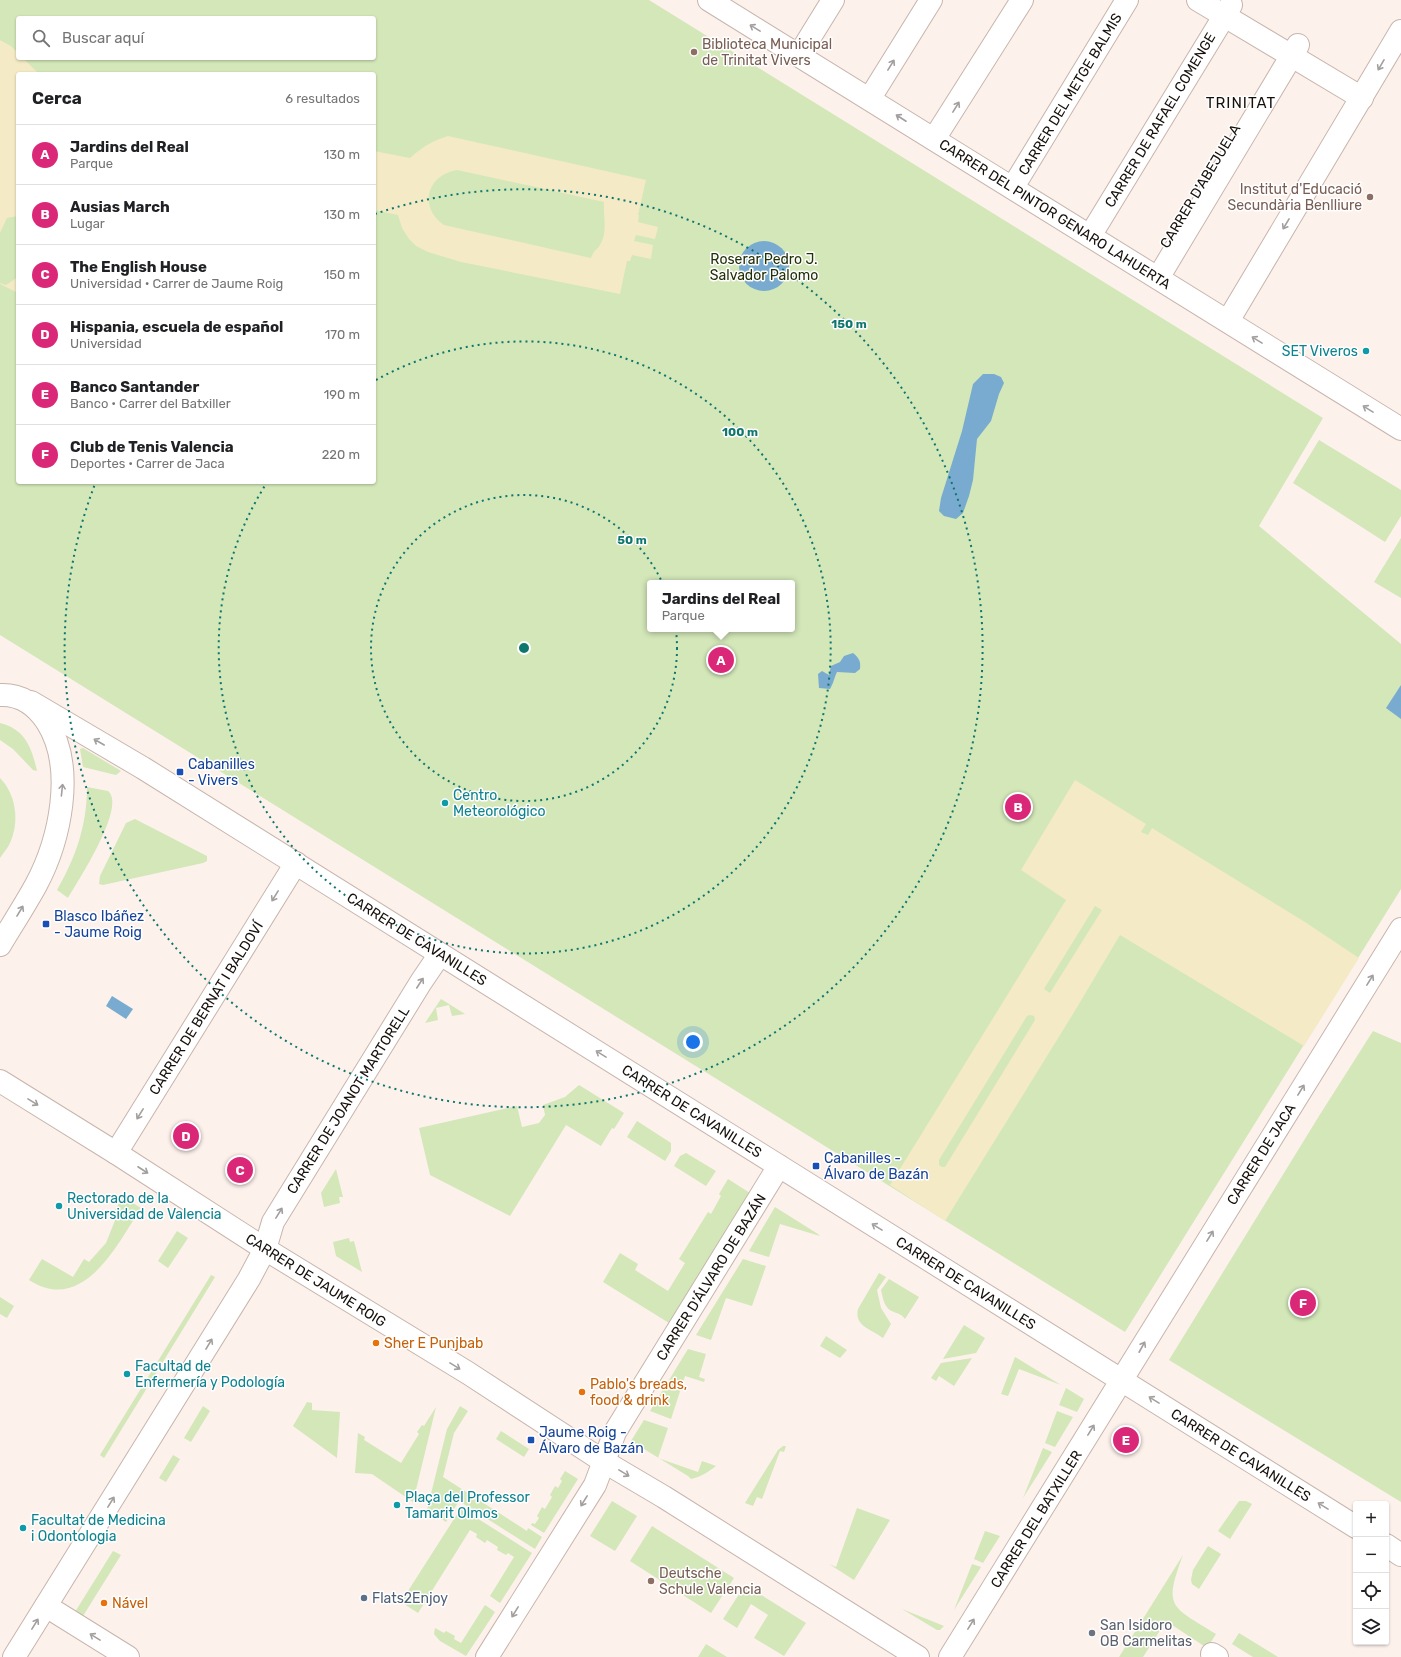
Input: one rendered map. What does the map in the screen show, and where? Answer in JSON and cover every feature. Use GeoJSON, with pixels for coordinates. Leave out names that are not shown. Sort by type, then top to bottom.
{"type":"FeatureCollection","features":[{"type":"Feature","properties":{"kind":"street","name":"CARRER DEL PINTOR GENARO LAHUERTA"},"geometry":{"type":"LineString","coordinates":[[710,0],[1401,429]]}},
{"type":"Feature","properties":{"kind":"street"},"geometry":{"type":"LineString","coordinates":[[799,55],[833,0]]}},
{"type":"Feature","properties":{"kind":"street"},"geometry":{"type":"LineString","coordinates":[[870,98],[931,0]]}},
{"type":"Feature","properties":{"kind":"street"},"geometry":{"type":"LineString","coordinates":[[934,139],[1022,0]]}},
{"type":"Feature","properties":{"kind":"street","name":"CARRER DEL METGE BALMIS"},"geometry":{"type":"LineString","coordinates":[[1013,187],[1127,0]]}},
{"type":"Feature","properties":{"kind":"street"},"geometry":{"type":"LineString","coordinates":[[1218,5],[1365,92]]}},
{"type":"Feature","properties":{"kind":"street","name":"CARRER DE RAFAEL COMENGE"},"geometry":{"type":"LineString","coordinates":[[1084,232],[1218,5]]}},
{"type":"Feature","properties":{"kind":"street"},"geometry":{"type":"LineString","coordinates":[[1228,321],[1401,31]]}},
{"type":"Feature","properties":{"kind":"street","name":"CARRER D'ABEJUELA"},"geometry":{"type":"LineString","coordinates":[[1153,275],[1290,48]]}},
{"type":"Feature","properties":{"kind":"street"},"geometry":{"type":"LineString","coordinates":[[0,684],[25,699],[41,713],[54,734],[60,752],[63,781],[60,813],[54,842],[37,884],[0,945]]}},
{"type":"Feature","properties":{"kind":"street"},"geometry":{"type":"LineString","coordinates":[[0,695],[6,694],[25,699]]}},
{"type":"Feature","properties":{"kind":"street","name":"CARRER DE CAVANILLES"},"geometry":{"type":"LineString","coordinates":[[25,699],[133,762],[296,863],[1353,1525]]}},
{"type":"Feature","properties":{"kind":"street","name":"CARRER DE BERNAT I BALDOVÍ"},"geometry":{"type":"LineString","coordinates":[[116,1153],[296,863]]}},
{"type":"Feature","properties":{"kind":"street","name":"CARRER DE JACA"},"geometry":{"type":"LineString","coordinates":[[1122,1380],[1144,1342],[1401,930]]}},
{"type":"Feature","properties":{"kind":"street","name":"CARRER DE JOANOT MARTORELL"},"geometry":{"type":"LineString","coordinates":[[14,1657],[187,1380],[265,1249],[273,1222],[413,995],[440,954]]}},
{"type":"Feature","properties":{"kind":"street","name":"CARRER DE JAUME ROIG"},"geometry":{"type":"LineString","coordinates":[[0,1081],[116,1153],[265,1249],[468,1374],[603,1461],[664,1497],[918,1657]]}},
{"type":"Feature","properties":{"kind":"street","name":"CARRER D'ÁLVARO DE BAZÁN"},"geometry":{"type":"LineString","coordinates":[[487,1657],[595,1485],[615,1432],[779,1166]]}},
{"type":"Feature","properties":{"kind":"street","name":"CARRER DEL BATXILLER"},"geometry":{"type":"LineString","coordinates":[[950,1657],[1122,1380]]}},
{"type":"Feature","properties":{"kind":"street"},"geometry":{"type":"LineString","coordinates":[[1389,1547],[1401,1555]]}},
{"type":"Feature","properties":{"kind":"street"},"geometry":{"type":"LineString","coordinates":[[46,1606],[128,1657]]}},
{"type":"Feature","properties":{"kind":"green space","name":"Roserar Pedro J. Salvador Palomo"},"geometry":{"type":"Polygon","coordinates":[[[0,0],[649,0],[1323,418],[1259,526],[1401,644],[1401,889],[1125,1332],[0,635],[0,0]]]}},
{"type":"Feature","properties":{"kind":"green space"},"geometry":{"type":"Polygon","coordinates":[[[1319,440],[1401,490],[1401,516],[1385,542],[1293,483],[1319,440]]]}},
{"type":"Feature","properties":{"kind":"green space"},"geometry":{"type":"Polygon","coordinates":[[[1401,538],[1401,598],[1374,582],[1401,538]]]}},
{"type":"Feature","properties":{"kind":"green space"},"geometry":{"type":"Polygon","coordinates":[[[0,723],[16,730],[26,741],[33,755],[37,771],[33,770],[13,749],[0,740],[0,723]]]}},
{"type":"Feature","properties":{"kind":"green space"},"geometry":{"type":"Polygon","coordinates":[[[83,748],[121,771],[116,775],[83,767],[80,749],[83,748]]]}},
{"type":"Feature","properties":{"kind":"green space"},"geometry":{"type":"Polygon","coordinates":[[[0,778],[10,792],[13,800],[15,809],[15,826],[10,843],[0,858],[0,778]]]}},
{"type":"Feature","properties":{"kind":"green space"},"geometry":{"type":"Polygon","coordinates":[[[87,787],[108,791],[112,799],[111,812],[99,844],[68,898],[57,890],[70,865],[83,828],[87,787]]]}},
{"type":"Feature","properties":{"kind":"green space"},"geometry":{"type":"Polygon","coordinates":[[[135,819],[207,856],[207,861],[103,885],[99,884],[100,876],[126,823],[135,819]]]}},
{"type":"Feature","properties":{"kind":"green space"},"geometry":{"type":"Polygon","coordinates":[[[441,999],[465,1014],[452,1016],[449,1005],[436,1008],[438,1020],[425,1023],[441,999]]]}},
{"type":"Feature","properties":{"kind":"green space"},"geometry":{"type":"Polygon","coordinates":[[[1373,1031],[1401,1043],[1401,1502],[1169,1360],[1373,1031]]]}},
{"type":"Feature","properties":{"kind":"green space"},"geometry":{"type":"Polygon","coordinates":[[[579,1085],[624,1113],[614,1129],[612,1128],[601,1146],[566,1125],[510,1216],[430,1175],[419,1128],[517,1106],[522,1127],[539,1123],[545,1115],[543,1105],[565,1097],[579,1085]]]}},
{"type":"Feature","properties":{"kind":"green space"},"geometry":{"type":"Polygon","coordinates":[[[637,1121],[671,1143],[671,1151],[665,1161],[627,1137],[637,1121]]]}},
{"type":"Feature","properties":{"kind":"green space"},"geometry":{"type":"Polygon","coordinates":[[[686,1153],[716,1171],[706,1186],[674,1166],[680,1156],[686,1153]]]}},
{"type":"Feature","properties":{"kind":"green space"},"geometry":{"type":"Polygon","coordinates":[[[336,1169],[343,1197],[339,1197],[340,1203],[324,1207],[321,1193],[336,1169]]]}},
{"type":"Feature","properties":{"kind":"green space"},"geometry":{"type":"Polygon","coordinates":[[[728,1179],[750,1193],[669,1323],[603,1282],[620,1253],[638,1264],[635,1270],[668,1291],[685,1263],[679,1259],[708,1212],[711,1214],[721,1196],[719,1194],[728,1179]]]}},
{"type":"Feature","properties":{"kind":"green space"},"geometry":{"type":"Polygon","coordinates":[[[123,1197],[141,1208],[121,1240],[96,1271],[82,1282],[66,1289],[48,1288],[29,1280],[42,1259],[73,1277],[84,1259],[89,1262],[106,1243],[116,1218],[112,1215],[123,1197]]]}},
{"type":"Feature","properties":{"kind":"green space"},"geometry":{"type":"Polygon","coordinates":[[[775,1207],[820,1236],[780,1224],[769,1257],[749,1251],[775,1207]]]}},
{"type":"Feature","properties":{"kind":"green space"},"geometry":{"type":"Polygon","coordinates":[[[177,1231],[188,1238],[168,1268],[158,1261],[177,1231]]]}},
{"type":"Feature","properties":{"kind":"green space"},"geometry":{"type":"Polygon","coordinates":[[[349,1238],[350,1242],[354,1241],[362,1272],[336,1256],[333,1242],[349,1238]]]}},
{"type":"Feature","properties":{"kind":"green space"},"geometry":{"type":"Polygon","coordinates":[[[743,1259],[766,1266],[752,1306],[726,1298],[711,1340],[696,1335],[743,1259]]]}},
{"type":"Feature","properties":{"kind":"green space"},"geometry":{"type":"Polygon","coordinates":[[[879,1273],[886,1277],[877,1290],[881,1308],[891,1324],[883,1338],[864,1326],[857,1315],[858,1309],[879,1273]]]}},
{"type":"Feature","properties":{"kind":"green space"},"geometry":{"type":"Polygon","coordinates":[[[211,1275],[215,1277],[104,1458],[100,1455],[211,1275]]]}},
{"type":"Feature","properties":{"kind":"green space"},"geometry":{"type":"Polygon","coordinates":[[[889,1279],[919,1297],[905,1319],[900,1314],[891,1311],[884,1303],[881,1290],[889,1279]]]}},
{"type":"Feature","properties":{"kind":"green space"},"geometry":{"type":"Polygon","coordinates":[[[0,1297],[14,1306],[7,1318],[0,1314],[0,1297]]]}},
{"type":"Feature","properties":{"kind":"green space"},"geometry":{"type":"Polygon","coordinates":[[[964,1325],[985,1338],[976,1353],[943,1359],[964,1325]]]}},
{"type":"Feature","properties":{"kind":"green space"},"geometry":{"type":"Polygon","coordinates":[[[826,1336],[847,1350],[840,1358],[820,1346],[826,1336]]]}},
{"type":"Feature","properties":{"kind":"green space"},"geometry":{"type":"Polygon","coordinates":[[[688,1349],[706,1354],[699,1377],[705,1379],[704,1382],[685,1376],[671,1419],[650,1411],[688,1349]]]}},
{"type":"Feature","properties":{"kind":"green space"},"geometry":{"type":"Polygon","coordinates":[[[1015,1357],[1061,1385],[1019,1369],[1008,1396],[1001,1394],[1015,1357]]]}},
{"type":"Feature","properties":{"kind":"green space"},"geometry":{"type":"Polygon","coordinates":[[[972,1358],[954,1386],[939,1376],[936,1381],[931,1378],[941,1363],[972,1358]]]}},
{"type":"Feature","properties":{"kind":"green space"},"geometry":{"type":"Polygon","coordinates":[[[1066,1388],[1084,1399],[1077,1412],[1059,1405],[1066,1388]]]}},
{"type":"Feature","properties":{"kind":"green space"},"geometry":{"type":"Polygon","coordinates":[[[307,1402],[312,1403],[312,1410],[340,1412],[337,1458],[293,1426],[307,1402]]]}},
{"type":"Feature","properties":{"kind":"green space"},"geometry":{"type":"Polygon","coordinates":[[[203,1406],[210,1411],[191,1442],[184,1438],[203,1406]]]}},
{"type":"Feature","properties":{"kind":"green space"},"geometry":{"type":"Polygon","coordinates":[[[460,1406],[468,1411],[454,1433],[443,1477],[527,1531],[528,1528],[542,1537],[535,1549],[459,1501],[446,1522],[427,1510],[447,1429],[460,1406]]]}},
{"type":"Feature","properties":{"kind":"green space"},"geometry":{"type":"Polygon","coordinates":[[[436,1407],[413,1502],[372,1474],[355,1473],[358,1433],[365,1437],[364,1440],[401,1463],[419,1434],[417,1432],[422,1425],[424,1426],[436,1407]]]}},
{"type":"Feature","properties":{"kind":"green space"},"geometry":{"type":"Polygon","coordinates":[[[1057,1411],[1073,1417],[1055,1447],[1045,1443],[1057,1411]]]}},
{"type":"Feature","properties":{"kind":"green space"},"geometry":{"type":"Polygon","coordinates":[[[644,1420],[668,1428],[658,1458],[631,1441],[644,1420]]]}},
{"type":"Feature","properties":{"kind":"green space"},"geometry":{"type":"Polygon","coordinates":[[[501,1431],[529,1449],[524,1457],[496,1439],[501,1431]]]}},
{"type":"Feature","properties":{"kind":"green space"},"geometry":{"type":"Polygon","coordinates":[[[783,1446],[786,1446],[784,1452],[780,1451],[762,1499],[757,1497],[753,1506],[745,1503],[778,1450],[783,1446]]]}},
{"type":"Feature","properties":{"kind":"green space"},"geometry":{"type":"Polygon","coordinates":[[[1043,1448],[1052,1452],[1023,1498],[1043,1448]]]}},
{"type":"Feature","properties":{"kind":"green space"},"geometry":{"type":"Polygon","coordinates":[[[173,1455],[180,1459],[166,1482],[159,1478],[173,1455]]]}},
{"type":"Feature","properties":{"kind":"green space"},"geometry":{"type":"Polygon","coordinates":[[[660,1459],[698,1472],[702,1461],[716,1466],[701,1476],[691,1479],[660,1459]]]}},
{"type":"Feature","properties":{"kind":"green space"},"geometry":{"type":"Polygon","coordinates":[[[565,1471],[578,1479],[544,1533],[531,1525],[532,1523],[535,1524],[539,1518],[537,1516],[542,1507],[545,1509],[552,1497],[550,1495],[555,1486],[558,1488],[562,1481],[560,1479],[565,1471]]]}},
{"type":"Feature","properties":{"kind":"green space"},"geometry":{"type":"Polygon","coordinates":[[[612,1501],[637,1516],[615,1551],[590,1536],[612,1501]]]}},
{"type":"Feature","properties":{"kind":"green space"},"geometry":{"type":"Polygon","coordinates":[[[1239,1501],[1246,1501],[1252,1504],[1230,1539],[1218,1531],[1239,1501]]]}},
{"type":"Feature","properties":{"kind":"green space"},"geometry":{"type":"Polygon","coordinates":[[[461,1508],[532,1553],[500,1603],[490,1596],[514,1557],[508,1553],[506,1555],[497,1550],[498,1547],[487,1540],[485,1543],[476,1537],[477,1534],[470,1530],[418,1613],[401,1602],[461,1508]]]}},
{"type":"Feature","properties":{"kind":"green space"},"geometry":{"type":"Polygon","coordinates":[[[857,1508],[890,1520],[854,1580],[829,1564],[836,1567],[857,1508]]]}},
{"type":"Feature","properties":{"kind":"green space"},"geometry":{"type":"Polygon","coordinates":[[[652,1526],[734,1578],[711,1613],[630,1561],[652,1526]]]}},
{"type":"Feature","properties":{"kind":"green space"},"geometry":{"type":"Polygon","coordinates":[[[985,1531],[1000,1536],[983,1563],[974,1559],[985,1531]]]}},
{"type":"Feature","properties":{"kind":"green space"},"geometry":{"type":"Polygon","coordinates":[[[1208,1546],[1221,1554],[1199,1589],[1192,1584],[1191,1580],[1193,1570],[1208,1546]]]}},
{"type":"Feature","properties":{"kind":"green space"},"geometry":{"type":"Polygon","coordinates":[[[113,1551],[121,1555],[83,1616],[75,1612],[113,1551]]]}},
{"type":"Feature","properties":{"kind":"green space"},"geometry":{"type":"Polygon","coordinates":[[[1183,1555],[1173,1586],[1175,1604],[1189,1617],[1216,1634],[1207,1648],[1166,1621],[1143,1657],[1119,1657],[1183,1555]]]}},
{"type":"Feature","properties":{"kind":"green space"},"geometry":{"type":"Polygon","coordinates":[[[972,1564],[981,1567],[954,1610],[972,1564]]]}},
{"type":"Feature","properties":{"kind":"green space"},"geometry":{"type":"Polygon","coordinates":[[[745,1585],[806,1623],[784,1656],[754,1638],[768,1615],[751,1604],[737,1628],[723,1619],[745,1585]]]}},
{"type":"Feature","properties":{"kind":"green space"},"geometry":{"type":"Polygon","coordinates":[[[485,1605],[495,1612],[466,1656],[440,1641],[434,1634],[435,1628],[444,1633],[446,1631],[455,1636],[454,1639],[461,1643],[485,1605]]]}},
{"type":"Feature","properties":{"kind":"green space"},"geometry":{"type":"Polygon","coordinates":[[[902,1609],[944,1626],[940,1630],[937,1630],[902,1609]]]}},
{"type":"Feature","properties":{"kind":"green space"},"geometry":{"type":"Polygon","coordinates":[[[1239,1633],[1278,1657],[1253,1657],[1232,1644],[1239,1633]]]}},
{"type":"Feature","properties":{"kind":"green space"},"geometry":{"type":"Polygon","coordinates":[[[706,1644],[727,1657],[698,1657],[706,1644]]]}},
{"type":"Feature","properties":{"kind":"sand"},"geometry":{"type":"Polygon","coordinates":[[[0,40],[11,46],[16,51],[16,60],[25,60],[37,72],[16,72],[16,216],[7,218],[0,233],[0,40]]]}},
{"type":"Feature","properties":{"kind":"sand"},"geometry":{"type":"Polygon","coordinates":[[[448,136],[646,180],[638,215],[638,222],[658,227],[655,239],[636,235],[634,241],[653,245],[651,259],[632,255],[630,261],[627,261],[620,294],[461,262],[428,252],[416,246],[409,239],[402,228],[398,215],[376,210],[376,151],[410,158],[432,142],[448,136]],[[457,170],[447,173],[439,178],[433,185],[430,193],[429,201],[431,210],[436,218],[444,225],[591,258],[600,245],[604,235],[604,202],[457,170]]]}},
{"type":"Feature","properties":{"kind":"sand"},"geometry":{"type":"Polygon","coordinates":[[[16,278],[16,292],[0,283],[6,285],[16,278]]]}},
{"type":"Feature","properties":{"kind":"sand"},"geometry":{"type":"Polygon","coordinates":[[[1075,780],[1146,824],[1141,832],[1148,835],[1152,828],[1305,922],[1359,958],[1304,1046],[1120,935],[945,1221],[890,1185],[1066,900],[1021,870],[1075,780]],[[1095,906],[1044,989],[1050,993],[1102,910],[1095,906]],[[1027,1016],[939,1160],[939,1165],[942,1167],[945,1167],[1035,1020],[1034,1016],[1027,1016]]]}},
{"type":"Feature","properties":{"kind":"water"},"geometry":{"type":"Polygon","coordinates":[[[759,241],[769,241],[782,248],[789,261],[789,271],[782,284],[769,291],[759,291],[750,287],[743,280],[739,271],[739,261],[743,252],[750,245],[759,241]]]}},
{"type":"Feature","properties":{"kind":"water"},"geometry":{"type":"Polygon","coordinates":[[[983,374],[994,374],[1001,377],[1004,383],[991,421],[977,439],[973,480],[969,496],[963,513],[956,519],[944,516],[939,511],[941,498],[962,431],[973,384],[983,374]]]}},
{"type":"Feature","properties":{"kind":"water"},"geometry":{"type":"Polygon","coordinates":[[[853,653],[859,660],[860,669],[855,673],[837,672],[830,689],[819,688],[818,674],[822,671],[829,675],[831,666],[840,662],[844,656],[853,653]]]}},
{"type":"Feature","properties":{"kind":"water"},"geometry":{"type":"Polygon","coordinates":[[[1401,685],[1401,719],[1386,708],[1401,685]]]}},
{"type":"Feature","properties":{"kind":"water"},"geometry":{"type":"Polygon","coordinates":[[[112,996],[133,1009],[126,1019],[106,1006],[112,996]]]}},
{"type":"Feature","properties":{"kind":"place","name":"Biblioteca Municipal de Trinitat Vivers"},"geometry":{"type":"Point","coordinates":[694,52]}},
{"type":"Feature","properties":{"kind":"place","name":"Institut d'Educació Secundària Benlliure"},"geometry":{"type":"Point","coordinates":[1370,197]}},
{"type":"Feature","properties":{"kind":"place","name":"SET Viveros"},"geometry":{"type":"Point","coordinates":[1366,351]}},
{"type":"Feature","properties":{"kind":"place","name":"Jardins del Real"},"geometry":{"type":"Point","coordinates":[721,660]}},
{"type":"Feature","properties":{"kind":"place","name":"Cabanilles - Vivers"},"geometry":{"type":"Point","coordinates":[180,772]}},
{"type":"Feature","properties":{"kind":"place","name":"Centro Meteorológico"},"geometry":{"type":"Point","coordinates":[445,803]}},
{"type":"Feature","properties":{"kind":"place","name":"Ausias March"},"geometry":{"type":"Point","coordinates":[1018,807]}},
{"type":"Feature","properties":{"kind":"place","name":"Blasco Ibáñez - Jaume Roig"},"geometry":{"type":"Point","coordinates":[46,924]}},
{"type":"Feature","properties":{"kind":"place","name":"Hispania, escuela de español"},"geometry":{"type":"Point","coordinates":[186,1136]}},
{"type":"Feature","properties":{"kind":"place","name":"Cabanilles - Álvaro de Bazán"},"geometry":{"type":"Point","coordinates":[816,1166]}},
{"type":"Feature","properties":{"kind":"place","name":"The English House"},"geometry":{"type":"Point","coordinates":[240,1170]}},
{"type":"Feature","properties":{"kind":"place","name":"Rectorado de la Universidad de Valencia"},"geometry":{"type":"Point","coordinates":[59,1206]}},
{"type":"Feature","properties":{"kind":"place","name":"Club de Tenis Valencia"},"geometry":{"type":"Point","coordinates":[1303,1303]}},
{"type":"Feature","properties":{"kind":"place","name":"Sher E Punjbab"},"geometry":{"type":"Point","coordinates":[376,1343]}},
{"type":"Feature","properties":{"kind":"place","name":"Facultad de Enfermería y Podología"},"geometry":{"type":"Point","coordinates":[127,1374]}},
{"type":"Feature","properties":{"kind":"place","name":"Pablo's breads, food & drink"},"geometry":{"type":"Point","coordinates":[582,1392]}},
{"type":"Feature","properties":{"kind":"place","name":"Jaume Roig - Álvaro de Bazán"},"geometry":{"type":"Point","coordinates":[531,1440]}},
{"type":"Feature","properties":{"kind":"place","name":"Banco Santander"},"geometry":{"type":"Point","coordinates":[1126,1440]}},
{"type":"Feature","properties":{"kind":"place","name":"Plaça del Professor Tamarit Olmos"},"geometry":{"type":"Point","coordinates":[397,1505]}},
{"type":"Feature","properties":{"kind":"place","name":"Facultat de Medicina i Odontologia"},"geometry":{"type":"Point","coordinates":[23,1528]}},
{"type":"Feature","properties":{"kind":"place","name":"Deutsche Schule Valencia"},"geometry":{"type":"Point","coordinates":[651,1581]}},
{"type":"Feature","properties":{"kind":"place","name":"Flats2Enjoy"},"geometry":{"type":"Point","coordinates":[364,1598]}},
{"type":"Feature","properties":{"kind":"place","name":"Nável"},"geometry":{"type":"Point","coordinates":[104,1603]}},
{"type":"Feature","properties":{"kind":"place","name":"San Isidoro OB Carmelitas"},"geometry":{"type":"Point","coordinates":[1092,1633]}},
{"type":"Feature","properties":{"kind":"district","name":"TRINITAT"},"geometry":{"type":"Point","coordinates":[1241,103]}}]}
